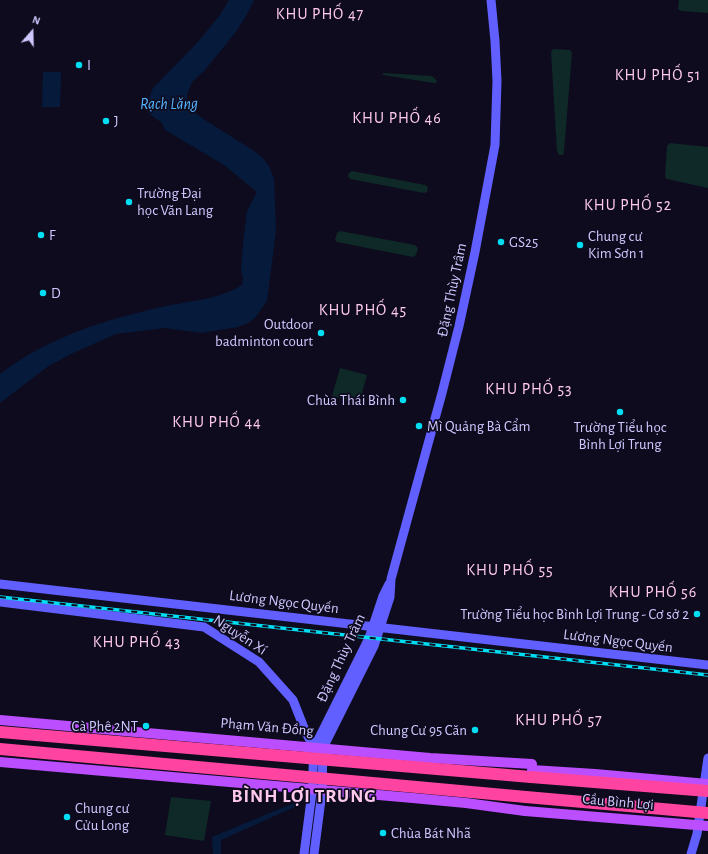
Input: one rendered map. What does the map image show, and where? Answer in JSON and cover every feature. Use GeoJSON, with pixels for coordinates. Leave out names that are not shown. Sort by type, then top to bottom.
{"type":"FeatureCollection","features":[{"type":"Feature","properties":{"kind":"highway","name":"Phạm Văn Đồng"},"geometry":{"type":"LineString","coordinates":[[0,732],[532,770]]}},
{"type":"Feature","properties":{"kind":"highway"},"geometry":{"type":"LineString","coordinates":[[0,749],[404,786],[525,804]]}},
{"type":"Feature","properties":{"kind":"highway","name":"Cầu Bình Lợi"},"geometry":{"type":"LineString","coordinates":[[532,770],[708,791]]}},
{"type":"Feature","properties":{"kind":"highway","name":"Cầu Bình Lợi"},"geometry":{"type":"LineString","coordinates":[[525,804],[708,812]]}},
{"type":"Feature","properties":{"kind":"main road","name":"Phạm Văn Đồng"},"geometry":{"type":"LineString","coordinates":[[0,720],[318,754]]}},
{"type":"Feature","properties":{"kind":"main road"},"geometry":{"type":"LineString","coordinates":[[0,762],[466,803],[525,804]]}},
{"type":"Feature","properties":{"kind":"main road"},"geometry":{"type":"LineString","coordinates":[[208,780],[209,768]]}},
{"type":"Feature","properties":{"kind":"main road","name":"Cầu Bình Lợi"},"geometry":{"type":"LineString","coordinates":[[532,770],[708,778]]}},
{"type":"Feature","properties":{"kind":"main road","name":"Cầu Bình Lợi"},"geometry":{"type":"LineString","coordinates":[[532,770],[708,784]]}},
{"type":"Feature","properties":{"kind":"main road","name":"Cầu Bình Lợi"},"geometry":{"type":"LineString","coordinates":[[525,804],[628,815],[708,821]]}},
{"type":"Feature","properties":{"kind":"main road","name":"Cầu Bình Lợi"},"geometry":{"type":"LineString","coordinates":[[525,804],[708,826]]}},
{"type":"Feature","properties":{"kind":"street","name":"Đặng Thùy Trâm"},"geometry":{"type":"LineString","coordinates":[[318,754],[369,638],[376,627],[390,597],[391,580],[459,326],[475,252],[495,145],[497,74],[491,0]]}},
{"type":"Feature","properties":{"kind":"street","name":"Lương Ngọc Quyến"},"geometry":{"type":"LineString","coordinates":[[0,584],[708,665]]}},
{"type":"Feature","properties":{"kind":"street","name":"Nguyễn Xí"},"geometry":{"type":"LineString","coordinates":[[0,602],[204,627],[259,662],[293,700],[306,733],[318,754]]}},
{"type":"Feature","properties":{"kind":"street"},"geometry":{"type":"LineString","coordinates":[[314,854],[318,754]]}},
{"type":"Feature","properties":{"kind":"street"},"geometry":{"type":"LineString","coordinates":[[690,854],[697,834],[708,758]]}},
{"type":"Feature","properties":{"kind":"street"},"geometry":{"type":"LineString","coordinates":[[304,854],[317,790]]}},
{"type":"Feature","properties":{"kind":"green space"},"geometry":{"type":"Polygon","coordinates":[[[679,0],[708,0],[708,13],[681,11],[678,9],[679,0]]]}},
{"type":"Feature","properties":{"kind":"green space"},"geometry":{"type":"Polygon","coordinates":[[[553,49],[570,50],[572,53],[563,155],[559,155],[557,151],[551,52],[553,49]]]}},
{"type":"Feature","properties":{"kind":"green space"},"geometry":{"type":"Polygon","coordinates":[[[383,73],[432,76],[437,81],[434,83],[383,75],[383,73]]]}},
{"type":"Feature","properties":{"kind":"green space"},"geometry":{"type":"Polygon","coordinates":[[[670,143],[708,147],[708,188],[667,179],[665,177],[667,146],[670,143]]]}},
{"type":"Feature","properties":{"kind":"green space"},"geometry":{"type":"Polygon","coordinates":[[[352,171],[425,185],[428,187],[427,192],[424,193],[350,179],[348,176],[352,171]]]}},
{"type":"Feature","properties":{"kind":"green space"},"geometry":{"type":"Polygon","coordinates":[[[340,231],[415,245],[418,248],[416,255],[413,257],[337,242],[335,240],[337,233],[340,231]]]}},
{"type":"Feature","properties":{"kind":"green space"},"geometry":{"type":"Polygon","coordinates":[[[340,368],[367,375],[359,404],[332,396],[340,368]]]}},
{"type":"Feature","properties":{"kind":"green space"},"geometry":{"type":"Polygon","coordinates":[[[171,797],[211,801],[204,841],[165,835],[171,797]]]}},
{"type":"Feature","properties":{"kind":"water","name":"Rạch Lăng"},"geometry":{"type":"Polygon","coordinates":[[[229,0],[254,0],[235,33],[205,70],[192,82],[187,95],[188,103],[193,111],[261,156],[269,166],[274,179],[276,231],[267,301],[255,318],[238,327],[201,333],[165,328],[116,334],[71,354],[47,367],[0,403],[0,374],[18,361],[58,340],[100,323],[144,311],[215,296],[233,290],[242,285],[243,279],[241,269],[247,211],[257,192],[224,165],[165,130],[162,123],[148,113],[148,101],[153,88],[197,43],[220,15],[229,0]]]}},
{"type":"Feature","properties":{"kind":"water"},"geometry":{"type":"Polygon","coordinates":[[[43,72],[61,72],[60,107],[42,107],[43,72]]]}},
{"type":"Feature","properties":{"kind":"water"},"geometry":{"type":"Polygon","coordinates":[[[294,803],[297,806],[221,840],[221,854],[213,854],[212,837],[294,803]]]}},
{"type":"Feature","properties":{"kind":"railway"},"geometry":{"type":"LineString","coordinates":[[0,597],[708,675]]}},
{"type":"Feature","properties":{"kind":"place","name":"I"},"geometry":{"type":"Point","coordinates":[79,65]}},
{"type":"Feature","properties":{"kind":"place","name":"J"},"geometry":{"type":"Point","coordinates":[106,121]}},
{"type":"Feature","properties":{"kind":"place","name":"Trường Đại học Văn Lang"},"geometry":{"type":"Point","coordinates":[129,202]}},
{"type":"Feature","properties":{"kind":"place","name":"F"},"geometry":{"type":"Point","coordinates":[41,235]}},
{"type":"Feature","properties":{"kind":"place","name":"GS25"},"geometry":{"type":"Point","coordinates":[501,242]}},
{"type":"Feature","properties":{"kind":"place","name":"Chung cư Kim Sơn 1"},"geometry":{"type":"Point","coordinates":[580,245]}},
{"type":"Feature","properties":{"kind":"place","name":"D"},"geometry":{"type":"Point","coordinates":[43,293]}},
{"type":"Feature","properties":{"kind":"place","name":"Outdoor badminton court"},"geometry":{"type":"Point","coordinates":[321,333]}},
{"type":"Feature","properties":{"kind":"place","name":"Chùa Thái Bình"},"geometry":{"type":"Point","coordinates":[403,400]}},
{"type":"Feature","properties":{"kind":"place","name":"Trường Tiểu học Bình Lợi Trung"},"geometry":{"type":"Point","coordinates":[620,412]}},
{"type":"Feature","properties":{"kind":"place","name":"Mì Quảng Bà Cẩm"},"geometry":{"type":"Point","coordinates":[419,426]}},
{"type":"Feature","properties":{"kind":"place","name":"Trường Tiểu học Bình Lợi Trung - Cơ sở 2"},"geometry":{"type":"Point","coordinates":[697,614]}},
{"type":"Feature","properties":{"kind":"place","name":"Cà Phê 2NT"},"geometry":{"type":"Point","coordinates":[146,726]}},
{"type":"Feature","properties":{"kind":"place","name":"Chung Cư 95 Căn"},"geometry":{"type":"Point","coordinates":[475,730]}},
{"type":"Feature","properties":{"kind":"place","name":"Chung cư Cửu Long"},"geometry":{"type":"Point","coordinates":[67,817]}},
{"type":"Feature","properties":{"kind":"place","name":"Chùa Bát Nhã"},"geometry":{"type":"Point","coordinates":[383,833]}},
{"type":"Feature","properties":{"kind":"district","name":"KHU PHỐ 47"},"geometry":{"type":"Point","coordinates":[320,14]}},
{"type":"Feature","properties":{"kind":"district","name":"KHU PHỐ 51"},"geometry":{"type":"Point","coordinates":[658,75]}},
{"type":"Feature","properties":{"kind":"district","name":"KHU PHỐ 46"},"geometry":{"type":"Point","coordinates":[397,118]}},
{"type":"Feature","properties":{"kind":"district","name":"KHU PHỐ 52"},"geometry":{"type":"Point","coordinates":[628,205]}},
{"type":"Feature","properties":{"kind":"district","name":"KHU PHỐ 45"},"geometry":{"type":"Point","coordinates":[363,310]}},
{"type":"Feature","properties":{"kind":"district","name":"KHU PHỐ 53"},"geometry":{"type":"Point","coordinates":[529,389]}},
{"type":"Feature","properties":{"kind":"district","name":"KHU PHỐ 44"},"geometry":{"type":"Point","coordinates":[217,422]}},
{"type":"Feature","properties":{"kind":"district","name":"KHU PHỐ 55"},"geometry":{"type":"Point","coordinates":[510,570]}},
{"type":"Feature","properties":{"kind":"district","name":"KHU PHỐ 56"},"geometry":{"type":"Point","coordinates":[653,592]}},
{"type":"Feature","properties":{"kind":"district","name":"KHU PHỐ 43"},"geometry":{"type":"Point","coordinates":[137,642]}},
{"type":"Feature","properties":{"kind":"district","name":"KHU PHỐ 57"},"geometry":{"type":"Point","coordinates":[559,720]}},
{"type":"Feature","properties":{"kind":"district","name":"BÌNH LỢI TRUNG"},"geometry":{"type":"Point","coordinates":[304,796]}}]}
